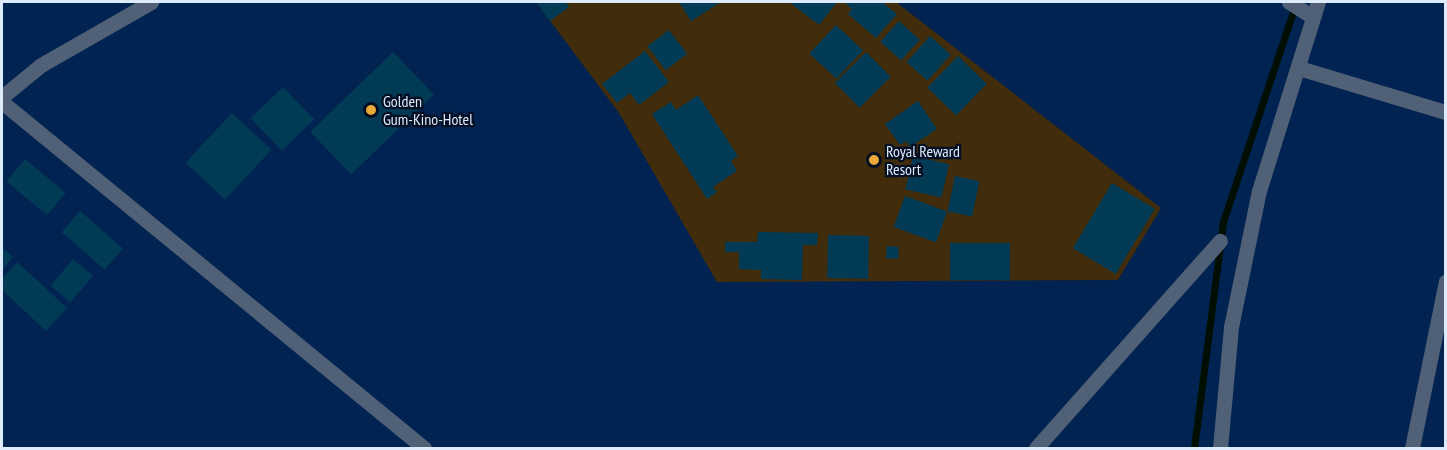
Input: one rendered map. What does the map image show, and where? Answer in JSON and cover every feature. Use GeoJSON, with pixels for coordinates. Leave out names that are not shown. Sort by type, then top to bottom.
{"type":"FeatureCollection","features":[{"type":"Feature","properties":{"kind":"street"},"geometry":{"type":"LineString","coordinates":[[2,97],[41,65],[151,2]]}},
{"type":"Feature","properties":{"kind":"street"},"geometry":{"type":"LineString","coordinates":[[1220,448],[1233,315],[1259,191],[1299,68],[1313,11],[1289,2]]}},
{"type":"Feature","properties":{"kind":"street"},"geometry":{"type":"LineString","coordinates":[[1299,68],[1446,112]]}},
{"type":"Feature","properties":{"kind":"street"},"geometry":{"type":"LineString","coordinates":[[2,102],[424,448]]}},
{"type":"Feature","properties":{"kind":"street"},"geometry":{"type":"LineString","coordinates":[[1036,448],[1220,241]]}},
{"type":"Feature","properties":{"kind":"street"},"geometry":{"type":"LineString","coordinates":[[1412,448],[1446,280]]}},
{"type":"Feature","properties":{"kind":"shaded area","name":"Royal Reward Resort"},"geometry":{"type":"Polygon","coordinates":[[[536,2],[896,2],[1161,208],[1118,280],[717,282],[619,113],[536,2]]]}},
{"type":"Feature","properties":{"kind":"building"},"geometry":{"type":"Polygon","coordinates":[[[536,2],[566,2],[569,7],[550,21],[536,2]]]}},
{"type":"Feature","properties":{"kind":"building"},"geometry":{"type":"Polygon","coordinates":[[[679,2],[721,2],[691,21],[679,2]]]}},
{"type":"Feature","properties":{"kind":"building"},"geometry":{"type":"Polygon","coordinates":[[[789,2],[837,2],[819,25],[789,2]]]}},
{"type":"Feature","properties":{"kind":"building"},"geometry":{"type":"Polygon","coordinates":[[[882,2],[897,14],[876,38],[848,14],[852,9],[845,3],[882,2]]]}},
{"type":"Feature","properties":{"kind":"building"},"geometry":{"type":"Polygon","coordinates":[[[899,21],[920,40],[901,61],[880,42],[899,21]]]}},
{"type":"Feature","properties":{"kind":"building"},"geometry":{"type":"Polygon","coordinates":[[[836,25],[863,50],[836,79],[809,54],[836,25]]]}},
{"type":"Feature","properties":{"kind":"building"},"geometry":{"type":"Polygon","coordinates":[[[669,30],[687,54],[665,70],[647,46],[669,30]]]}},
{"type":"Feature","properties":{"kind":"building"},"geometry":{"type":"Polygon","coordinates":[[[930,36],[951,55],[927,81],[907,62],[930,36]]]}},
{"type":"Feature","properties":{"kind":"building"},"geometry":{"type":"Polygon","coordinates":[[[645,51],[669,82],[639,105],[630,93],[617,103],[602,84],[645,51]]]}},
{"type":"Feature","properties":{"kind":"building"},"geometry":{"type":"Polygon","coordinates":[[[393,52],[434,94],[351,174],[310,132],[393,52]]]}},
{"type":"Feature","properties":{"kind":"building"},"geometry":{"type":"Polygon","coordinates":[[[866,52],[891,77],[860,108],[835,83],[866,52]]]}},
{"type":"Feature","properties":{"kind":"building"},"geometry":{"type":"Polygon","coordinates":[[[958,56],[987,84],[956,115],[927,88],[958,56]]]}},
{"type":"Feature","properties":{"kind":"building"},"geometry":{"type":"Polygon","coordinates":[[[283,87],[314,119],[282,151],[251,118],[283,87]]]}},
{"type":"Feature","properties":{"kind":"building"},"geometry":{"type":"Polygon","coordinates":[[[698,95],[738,156],[731,161],[737,171],[713,187],[717,192],[707,199],[652,114],[671,102],[676,110],[698,95]]]}},
{"type":"Feature","properties":{"kind":"building"},"geometry":{"type":"Polygon","coordinates":[[[918,101],[937,129],[910,147],[906,141],[900,145],[885,124],[918,101]]]}},
{"type":"Feature","properties":{"kind":"building"},"geometry":{"type":"Polygon","coordinates":[[[232,113],[271,150],[225,200],[186,163],[232,113]]]}},
{"type":"Feature","properties":{"kind":"building"},"geometry":{"type":"Polygon","coordinates":[[[913,156],[949,164],[941,197],[905,189],[913,156]]]}},
{"type":"Feature","properties":{"kind":"building"},"geometry":{"type":"Polygon","coordinates":[[[25,159],[66,193],[47,215],[6,181],[25,159]]]}},
{"type":"Feature","properties":{"kind":"building"},"geometry":{"type":"Polygon","coordinates":[[[955,176],[979,181],[972,216],[948,211],[955,176]]]}},
{"type":"Feature","properties":{"kind":"building"},"geometry":{"type":"Polygon","coordinates":[[[1112,183],[1155,209],[1116,274],[1073,248],[1112,183]]]}},
{"type":"Feature","properties":{"kind":"building"},"geometry":{"type":"Polygon","coordinates":[[[905,196],[947,211],[936,242],[894,227],[905,196]]]}},
{"type":"Feature","properties":{"kind":"building"},"geometry":{"type":"Polygon","coordinates":[[[80,211],[123,248],[105,270],[62,232],[80,211]]]}},
{"type":"Feature","properties":{"kind":"building"},"geometry":{"type":"Polygon","coordinates":[[[758,232],[818,233],[817,245],[803,245],[802,280],[761,279],[761,270],[739,269],[739,252],[725,252],[725,242],[757,242],[758,232]]]}},
{"type":"Feature","properties":{"kind":"building"},"geometry":{"type":"Polygon","coordinates":[[[828,235],[869,236],[868,279],[827,278],[828,235]]]}},
{"type":"Feature","properties":{"kind":"building"},"geometry":{"type":"Polygon","coordinates":[[[950,243],[1010,243],[1010,280],[950,280],[950,243]]]}},
{"type":"Feature","properties":{"kind":"building"},"geometry":{"type":"Polygon","coordinates":[[[887,246],[899,247],[898,259],[886,258],[887,246]]]}},
{"type":"Feature","properties":{"kind":"building"},"geometry":{"type":"Polygon","coordinates":[[[2,247],[13,257],[2,271],[2,247]]]}},
{"type":"Feature","properties":{"kind":"building"},"geometry":{"type":"Polygon","coordinates":[[[73,259],[93,276],[70,303],[51,286],[73,259]]]}},
{"type":"Feature","properties":{"kind":"building"},"geometry":{"type":"Polygon","coordinates":[[[17,262],[67,308],[46,331],[2,290],[2,279],[17,262]]]}},
{"type":"Feature","properties":{"kind":"waterway"},"geometry":{"type":"LineString","coordinates":[[1194,448],[1223,222],[1295,6]]}},
{"type":"Feature","properties":{"kind":"place","name":"Golden Gum-Kino-Hotel"},"geometry":{"type":"Point","coordinates":[371,110]}},
{"type":"Feature","properties":{"kind":"place","name":"Royal Reward Resort"},"geometry":{"type":"Point","coordinates":[874,160]}}]}
